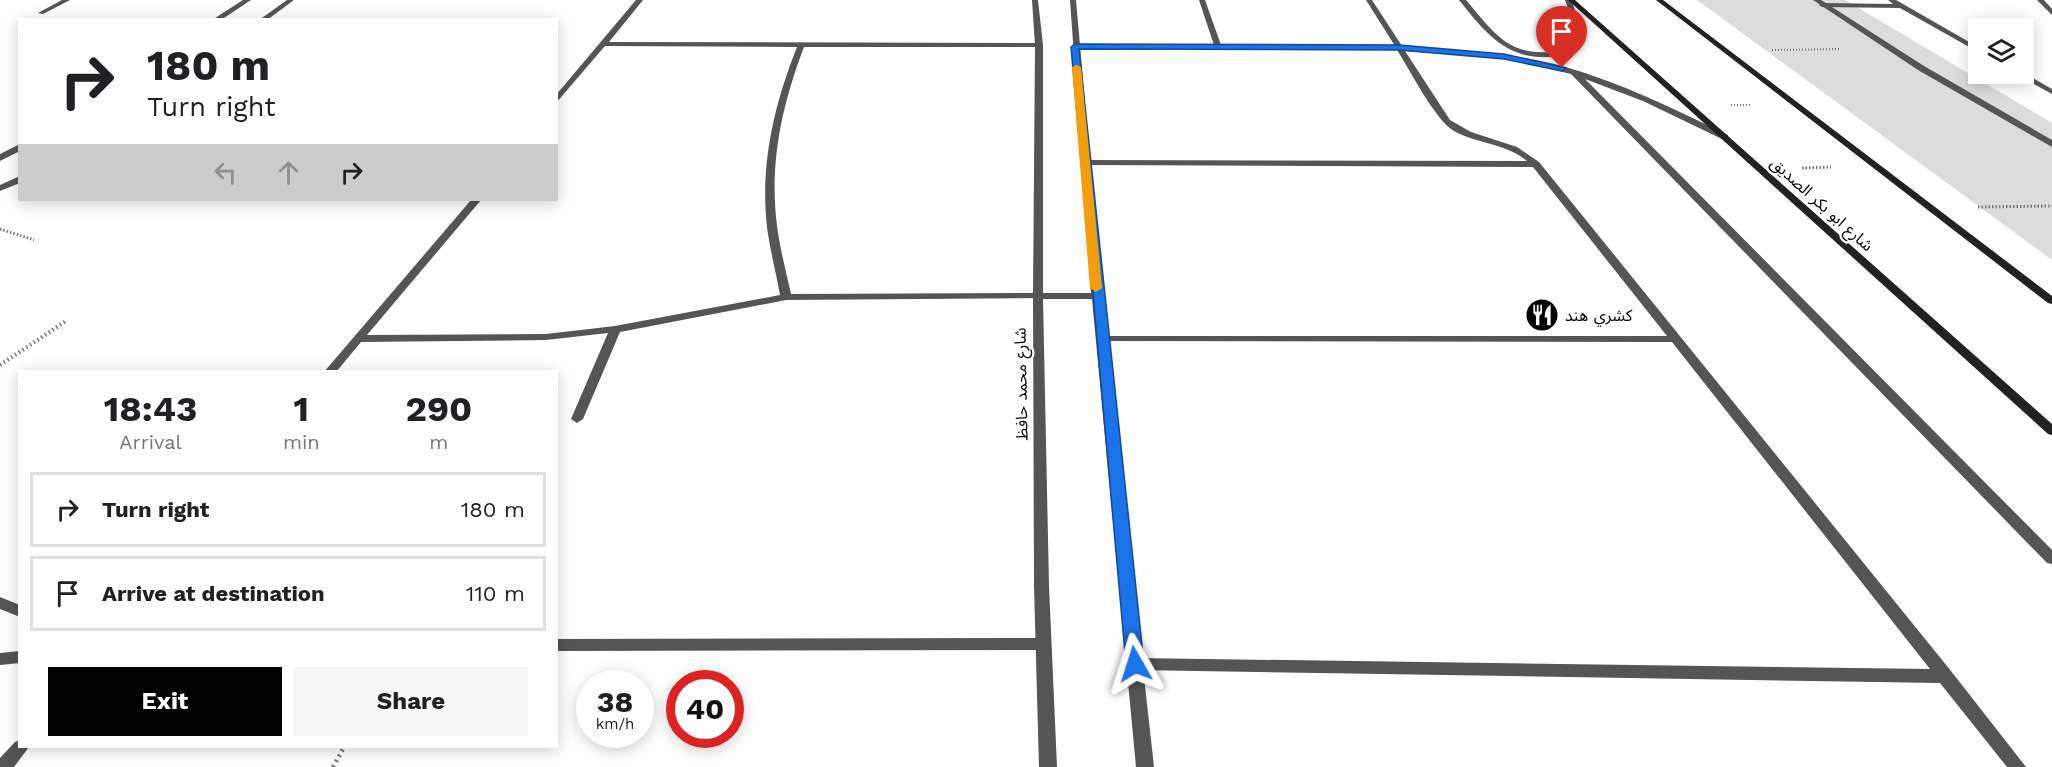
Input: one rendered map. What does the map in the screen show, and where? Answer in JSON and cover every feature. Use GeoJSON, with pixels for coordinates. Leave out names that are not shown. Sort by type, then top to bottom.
{"type":"FeatureCollection","features":[{"type":"Feature","properties":{"kind":"main road","name":"شارع ابو بكر الصديق"},"geometry":{"type":"LineString","coordinates":[[1570,0],[2050,428]]}},
{"type":"Feature","properties":{"kind":"main road"},"geometry":{"type":"LineString","coordinates":[[1659,0],[2052,301]]}},
{"type":"Feature","properties":{"kind":"street"},"geometry":{"type":"LineString","coordinates":[[41,13],[67,0]]}},
{"type":"Feature","properties":{"kind":"street"},"geometry":{"type":"LineString","coordinates":[[218,18],[248,0]]}},
{"type":"Feature","properties":{"kind":"street"},"geometry":{"type":"LineString","coordinates":[[265,18],[291,0]]}},
{"type":"Feature","properties":{"kind":"street"},"geometry":{"type":"LineString","coordinates":[[558,99],[640,0]]}},
{"type":"Feature","properties":{"kind":"street","name":"شارع محمد حافظ"},"geometry":{"type":"LineString","coordinates":[[1035,0],[1039,45],[1036,296],[1042,644],[1048,767]]}},
{"type":"Feature","properties":{"kind":"street"},"geometry":{"type":"LineString","coordinates":[[1073,0],[1075,47],[1097,296],[1145,767]]}},
{"type":"Feature","properties":{"kind":"street"},"geometry":{"type":"LineString","coordinates":[[1202,0],[1218,47]]}},
{"type":"Feature","properties":{"kind":"street"},"geometry":{"type":"LineString","coordinates":[[1369,0],[1447,122],[1460,130],[1512,147],[1536,164],[2017,767]]}},
{"type":"Feature","properties":{"kind":"street"},"geometry":{"type":"LineString","coordinates":[[1462,0],[1501,45],[1540,55],[1563,53],[1575,34],[1576,15],[1570,0]]}},
{"type":"Feature","properties":{"kind":"street"},"geometry":{"type":"LineString","coordinates":[[1890,0],[1968,44]]}},
{"type":"Feature","properties":{"kind":"street"},"geometry":{"type":"LineString","coordinates":[[2040,0],[2052,13]]}},
{"type":"Feature","properties":{"kind":"street"},"geometry":{"type":"LineString","coordinates":[[1819,2],[1902,6]]}},
{"type":"Feature","properties":{"kind":"street"},"geometry":{"type":"LineString","coordinates":[[1819,2],[1921,68],[2052,144]]}},
{"type":"Feature","properties":{"kind":"street"},"geometry":{"type":"LineString","coordinates":[[602,44],[1039,45]]}},
{"type":"Feature","properties":{"kind":"street"},"geometry":{"type":"LineString","coordinates":[[786,297],[771,216],[771,149],[782,93],[801,46]]}},
{"type":"Feature","properties":{"kind":"street"},"geometry":{"type":"LineString","coordinates":[[1075,47],[1399,48],[1504,56],[1574,73],[1646,99],[1725,137]]}},
{"type":"Feature","properties":{"kind":"street"},"geometry":{"type":"LineString","coordinates":[[1574,73],[2052,559]]}},
{"type":"Feature","properties":{"kind":"street"},"geometry":{"type":"LineString","coordinates":[[2034,82],[2052,92]]}},
{"type":"Feature","properties":{"kind":"street"},"geometry":{"type":"LineString","coordinates":[[0,158],[18,148]]}},
{"type":"Feature","properties":{"kind":"street"},"geometry":{"type":"LineString","coordinates":[[1085,163],[1536,164]]}},
{"type":"Feature","properties":{"kind":"street"},"geometry":{"type":"LineString","coordinates":[[0,188],[18,180]]}},
{"type":"Feature","properties":{"kind":"street"},"geometry":{"type":"LineString","coordinates":[[332,370],[475,201]]}},
{"type":"Feature","properties":{"kind":"street"},"geometry":{"type":"LineString","coordinates":[[357,339],[546,337],[615,329],[786,297],[1097,296]]}},
{"type":"Feature","properties":{"kind":"street"},"geometry":{"type":"LineString","coordinates":[[577,419],[615,329]]}},
{"type":"Feature","properties":{"kind":"street"},"geometry":{"type":"LineString","coordinates":[[1102,339],[1676,339]]}},
{"type":"Feature","properties":{"kind":"street"},"geometry":{"type":"LineString","coordinates":[[0,603],[18,610]]}},
{"type":"Feature","properties":{"kind":"street"},"geometry":{"type":"LineString","coordinates":[[558,645],[1042,644]]}},
{"type":"Feature","properties":{"kind":"street"},"geometry":{"type":"LineString","coordinates":[[0,659],[18,657]]}},
{"type":"Feature","properties":{"kind":"street"},"geometry":{"type":"LineString","coordinates":[[1135,664],[1945,676]]}},
{"type":"Feature","properties":{"kind":"street"},"geometry":{"type":"LineString","coordinates":[[3,767],[20,748]]}},
{"type":"Feature","properties":{"kind":"path"},"geometry":{"type":"LineString","coordinates":[[1689,105],[1796,105]]}},
{"type":"Feature","properties":{"kind":"path"},"geometry":{"type":"LineString","coordinates":[[1760,168],[1876,166]]}},
{"type":"Feature","properties":{"kind":"path"},"geometry":{"type":"LineString","coordinates":[[1931,208],[2052,206]]}},
{"type":"Feature","properties":{"kind":"path"},"geometry":{"type":"LineString","coordinates":[[0,228],[34,240]]}},
{"type":"Feature","properties":{"kind":"path"},"geometry":{"type":"LineString","coordinates":[[0,365],[66,321]]}},
{"type":"Feature","properties":{"kind":"path"},"geometry":{"type":"LineString","coordinates":[[333,767],[343,748]]}},
{"type":"Feature","properties":{"kind":"shaded area"},"geometry":{"type":"Polygon","coordinates":[[[1697,0],[1845,0],[1968,73],[1968,84],[1986,84],[2052,123],[2052,260],[1697,0]]]}},
{"type":"Feature","properties":{"kind":"slow traffic"},"geometry":{"type":"LineString","coordinates":[[1077,67],[1096,288]]}},
{"type":"Feature","properties":{"kind":"place","name":"كشري هند"},"geometry":{"type":"Point","coordinates":[1542,315]}},
{"type":"Feature","properties":{"kind":"route"},"geometry":{"type":"LineString","coordinates":[[1135,664],[1097,296],[1075,47],[1447,50],[1504,56],[1562,68]]}}]}
